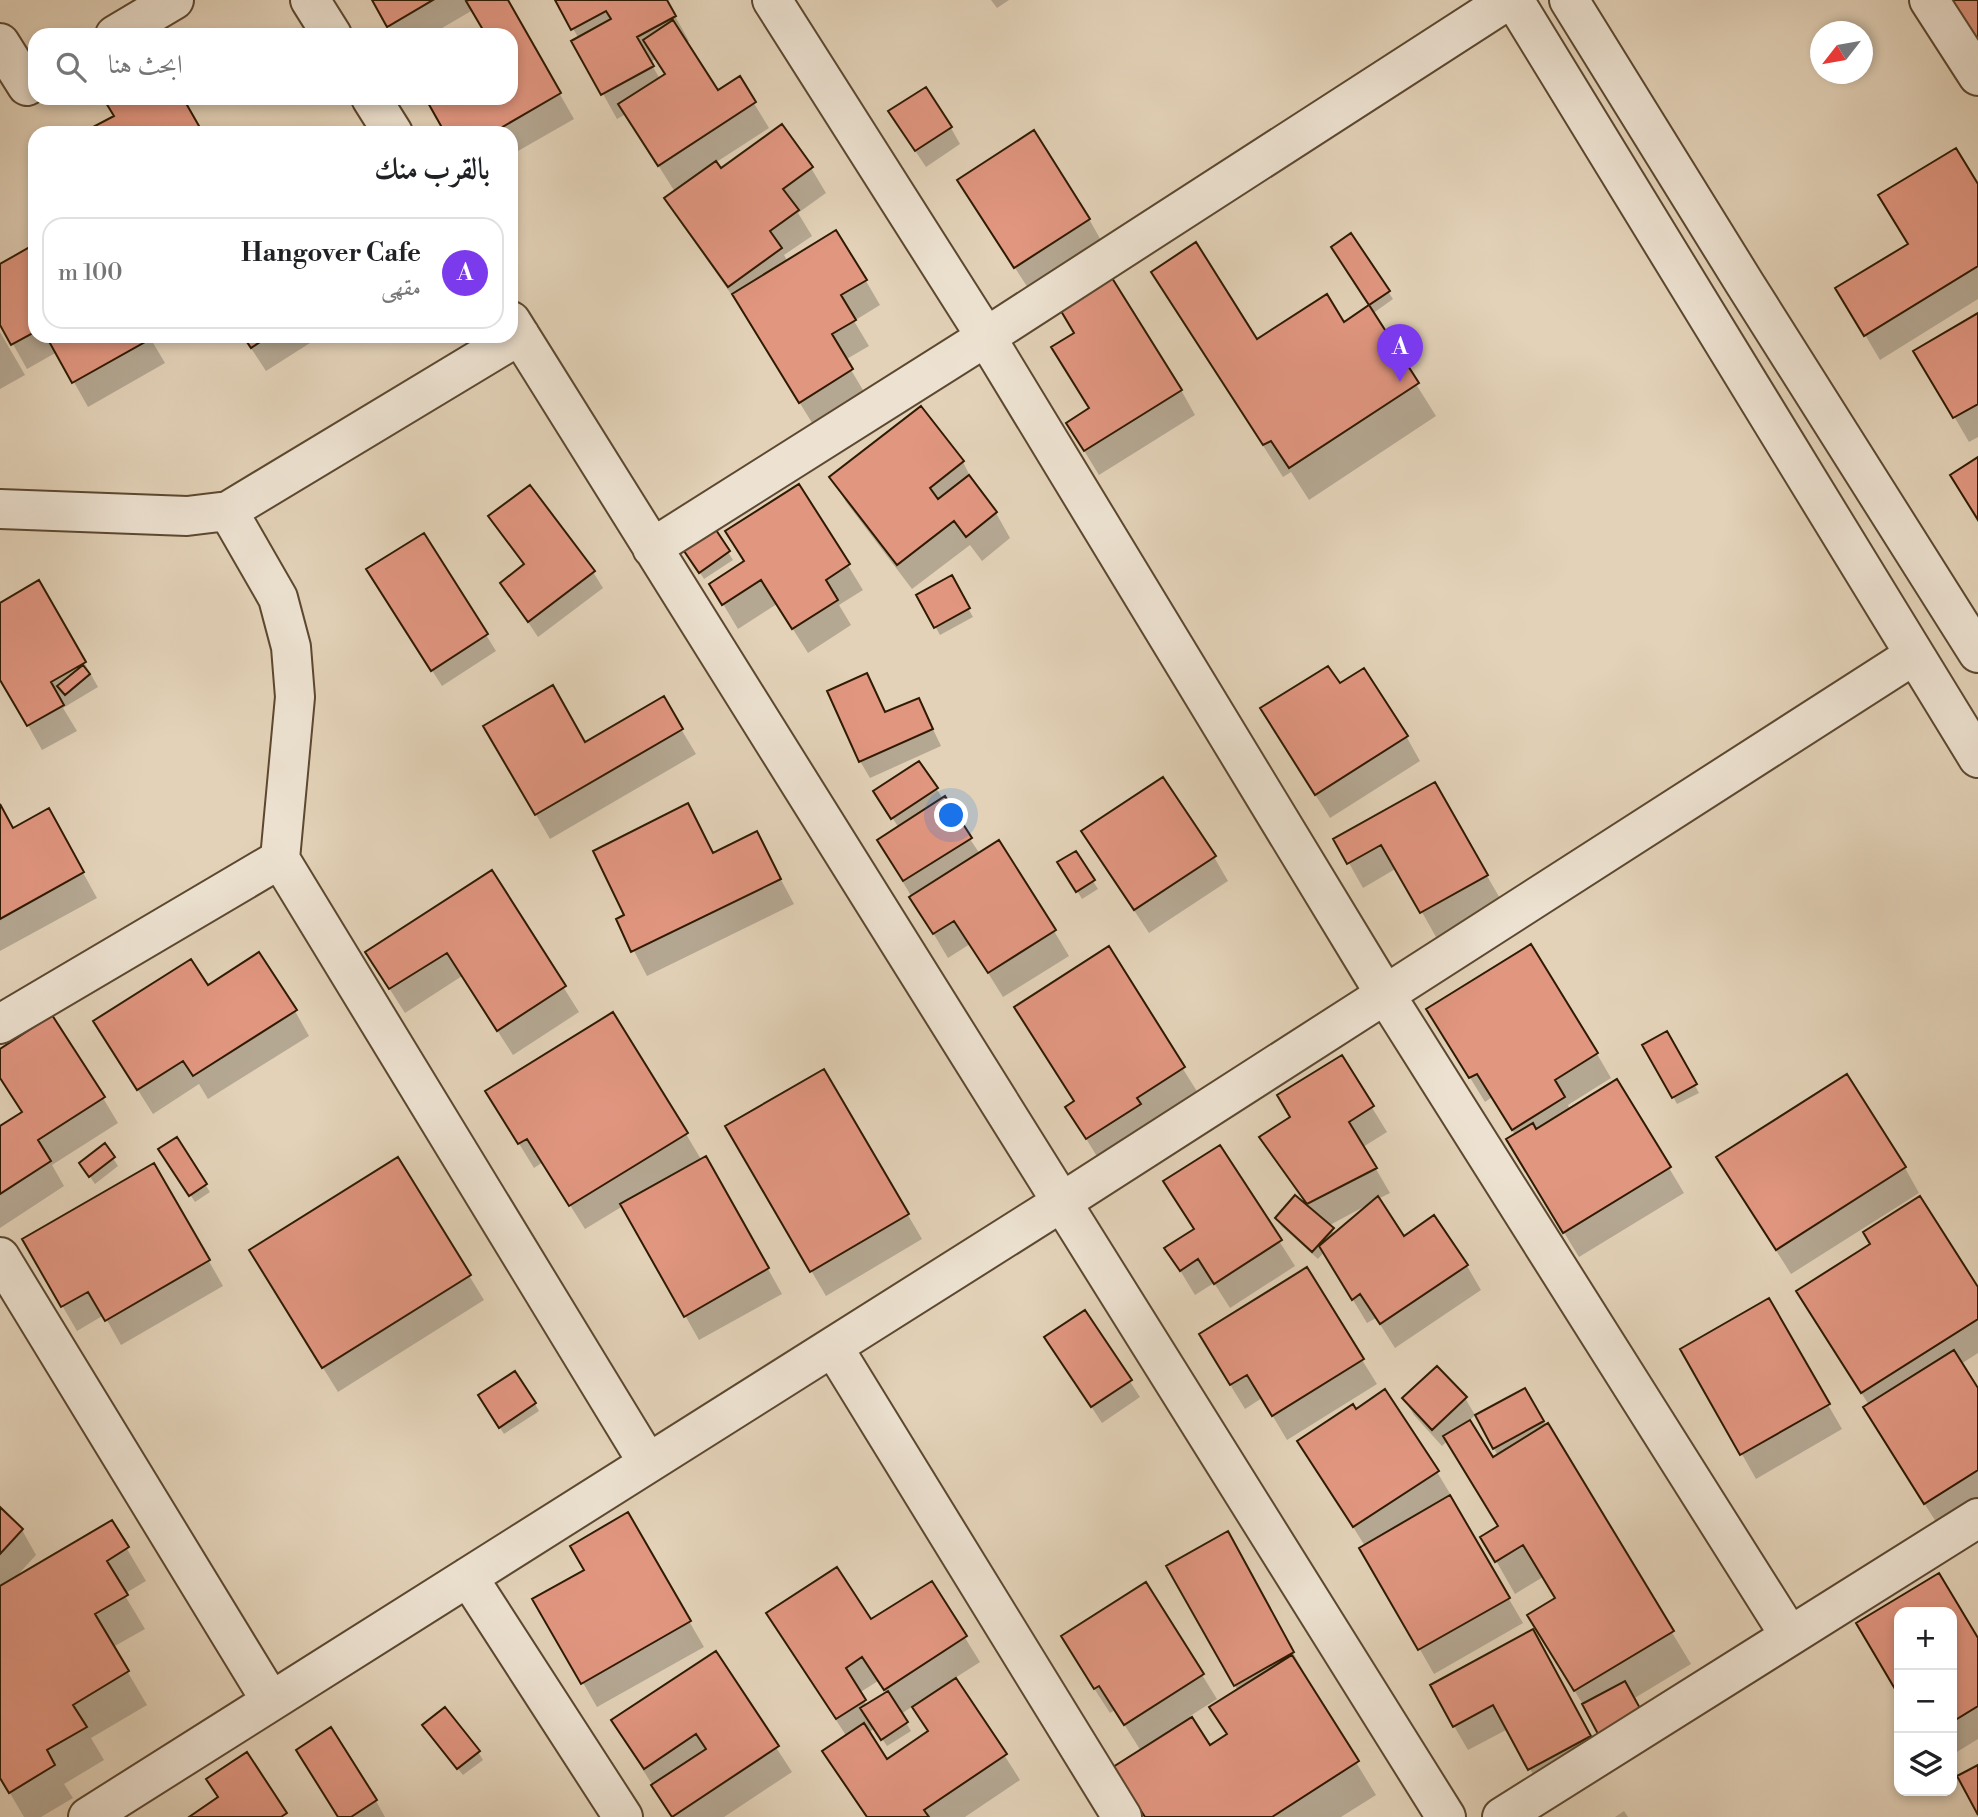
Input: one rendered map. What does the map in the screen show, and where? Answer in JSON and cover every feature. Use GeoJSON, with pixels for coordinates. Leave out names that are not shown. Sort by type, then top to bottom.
{"type":"FeatureCollection","features":[{"type":"Feature","properties":{"kind":"street"},"geometry":{"type":"LineString","coordinates":[[127,28],[174,0]]}},
{"type":"Feature","properties":{"kind":"street"},"geometry":{"type":"LineString","coordinates":[[310,0],[328,28]]}},
{"type":"Feature","properties":{"kind":"street"},"geometry":{"type":"LineString","coordinates":[[772,0],[986,337],[1385,994],[1790,1636]]}},
{"type":"Feature","properties":{"kind":"street"},"geometry":{"type":"LineString","coordinates":[[652,548],[986,337],[1508,0]]}},
{"type":"Feature","properties":{"kind":"street"},"geometry":{"type":"LineString","coordinates":[[1514,0],[1978,758]]}},
{"type":"Feature","properties":{"kind":"street"},"geometry":{"type":"LineString","coordinates":[[1569,0],[1978,653]]}},
{"type":"Feature","properties":{"kind":"street"},"geometry":{"type":"LineString","coordinates":[[1929,0],[1978,76]]}},
{"type":"Feature","properties":{"kind":"street"},"geometry":{"type":"LineString","coordinates":[[0,43],[21,83]]}},
{"type":"Feature","properties":{"kind":"street"},"geometry":{"type":"LineString","coordinates":[[375,105],[389,126]]}},
{"type":"Feature","properties":{"kind":"street"},"geometry":{"type":"LineString","coordinates":[[518,333],[1446,1817]]}},
{"type":"Feature","properties":{"kind":"street"},"geometry":{"type":"LineString","coordinates":[[0,509],[187,516],[228,511],[491,343]]}},
{"type":"Feature","properties":{"kind":"street"},"geometry":{"type":"LineString","coordinates":[[228,511],[278,598],[290,647],[295,697],[280,859],[648,1463]]}},
{"type":"Feature","properties":{"kind":"street"},"geometry":{"type":"LineString","coordinates":[[88,1817],[1062,1202],[1914,654]]}},
{"type":"Feature","properties":{"kind":"street"},"geometry":{"type":"LineString","coordinates":[[0,1024],[280,859]]}},
{"type":"Feature","properties":{"kind":"street"},"geometry":{"type":"LineString","coordinates":[[0,1257],[271,1701]]}},
{"type":"Feature","properties":{"kind":"street"},"geometry":{"type":"LineString","coordinates":[[833,1347],[1122,1817]]}},
{"type":"Feature","properties":{"kind":"street"},"geometry":{"type":"LineString","coordinates":[[1502,1817],[1978,1518]]}},
{"type":"Feature","properties":{"kind":"street"},"geometry":{"type":"LineString","coordinates":[[468,1577],[623,1817]]}},
{"type":"Feature","properties":{"kind":"building"},"geometry":{"type":"Polygon","coordinates":[[[372,0],[433,0],[387,27],[372,0]]]}},
{"type":"Feature","properties":{"kind":"building"},"geometry":{"type":"Polygon","coordinates":[[[508,0],[561,93],[504,126],[441,126],[429,105],[518,105],[518,28],[482,28],[466,1],[508,0]]]}},
{"type":"Feature","properties":{"kind":"building"},"geometry":{"type":"Polygon","coordinates":[[[555,0],[667,0],[676,16],[637,37],[654,66],[601,95],[571,41],[611,19],[606,11],[571,30],[555,0]]]}},
{"type":"Feature","properties":{"kind":"building"},"geometry":{"type":"Polygon","coordinates":[[[1950,0],[1978,0],[1978,45],[1950,0]]]}},
{"type":"Feature","properties":{"kind":"building"},"geometry":{"type":"Polygon","coordinates":[[[673,20],[718,90],[740,76],[756,102],[658,166],[618,104],[665,74],[643,40],[673,20]]]}},
{"type":"Feature","properties":{"kind":"building"},"geometry":{"type":"Polygon","coordinates":[[[926,87],[952,127],[915,151],[888,111],[926,87]]]}},
{"type":"Feature","properties":{"kind":"building"},"geometry":{"type":"Polygon","coordinates":[[[107,105],[187,105],[199,126],[95,126],[114,116],[107,105]]]}},
{"type":"Feature","properties":{"kind":"building"},"geometry":{"type":"Polygon","coordinates":[[[782,124],[813,167],[783,189],[799,210],[770,231],[782,248],[728,287],[664,198],[716,161],[721,168],[782,124]]]}},
{"type":"Feature","properties":{"kind":"building"},"geometry":{"type":"Polygon","coordinates":[[[1034,130],[1090,219],[1014,268],[957,180],[1034,130]]]}},
{"type":"Feature","properties":{"kind":"building"},"geometry":{"type":"Polygon","coordinates":[[[1956,148],[1978,184],[1978,266],[1864,336],[1835,288],[1908,244],[1878,195],[1956,148]]]}},
{"type":"Feature","properties":{"kind":"building"},"geometry":{"type":"Polygon","coordinates":[[[836,230],[867,280],[841,295],[856,320],[832,334],[853,369],[799,403],[732,294],[836,230]]]}},
{"type":"Feature","properties":{"kind":"building"},"geometry":{"type":"Polygon","coordinates":[[[1351,233],[1390,291],[1369,305],[1331,247],[1351,233]]]}},
{"type":"Feature","properties":{"kind":"building"},"geometry":{"type":"Polygon","coordinates":[[[1196,242],[1257,339],[1327,294],[1344,322],[1369,305],[1419,383],[1289,468],[1271,441],[1263,445],[1151,272],[1196,242]]]}},
{"type":"Feature","properties":{"kind":"building"},"geometry":{"type":"Polygon","coordinates":[[[28,248],[28,336],[11,345],[0,325],[0,264],[28,248]]]}},
{"type":"Feature","properties":{"kind":"building"},"geometry":{"type":"Polygon","coordinates":[[[1112,278],[1182,390],[1084,451],[1066,423],[1089,408],[1051,347],[1074,333],[1061,311],[1112,278]]]}},
{"type":"Feature","properties":{"kind":"building"},"geometry":{"type":"Polygon","coordinates":[[[1978,313],[1978,404],[1953,418],[1913,351],[1978,313]]]}},
{"type":"Feature","properties":{"kind":"building"},"geometry":{"type":"Polygon","coordinates":[[[50,343],[143,343],[72,383],[50,343]]]}},
{"type":"Feature","properties":{"kind":"building"},"geometry":{"type":"Polygon","coordinates":[[[921,406],[964,461],[930,488],[938,499],[969,475],[997,512],[966,537],[954,521],[897,565],[829,477],[921,406]]]}},
{"type":"Feature","properties":{"kind":"building"},"geometry":{"type":"Polygon","coordinates":[[[1978,457],[1978,520],[1950,475],[1978,457]]]}},
{"type":"Feature","properties":{"kind":"building"},"geometry":{"type":"Polygon","coordinates":[[[799,484],[850,564],[826,580],[838,600],[792,629],[761,580],[722,605],[709,584],[744,561],[725,531],[799,484]]]}},
{"type":"Feature","properties":{"kind":"building"},"geometry":{"type":"Polygon","coordinates":[[[530,485],[595,571],[528,622],[500,583],[524,564],[488,516],[530,485]]]}},
{"type":"Feature","properties":{"kind":"building"},"geometry":{"type":"Polygon","coordinates":[[[712,524],[730,551],[699,573],[680,545],[712,524]]]}},
{"type":"Feature","properties":{"kind":"building"},"geometry":{"type":"Polygon","coordinates":[[[424,533],[488,634],[431,671],[366,569],[424,533]]]}},
{"type":"Feature","properties":{"kind":"building"},"geometry":{"type":"Polygon","coordinates":[[[952,575],[970,608],[934,628],[916,595],[952,575]]]}},
{"type":"Feature","properties":{"kind":"building"},"geometry":{"type":"Polygon","coordinates":[[[39,580],[86,662],[51,682],[64,705],[27,726],[0,680],[0,603],[39,580]]]}},
{"type":"Feature","properties":{"kind":"building"},"geometry":{"type":"Polygon","coordinates":[[[83,665],[90,674],[65,695],[57,686],[83,665]]]}},
{"type":"Feature","properties":{"kind":"building"},"geometry":{"type":"Polygon","coordinates":[[[1328,666],[1340,683],[1364,668],[1408,736],[1315,795],[1260,708],[1328,666]]]}},
{"type":"Feature","properties":{"kind":"building"},"geometry":{"type":"Polygon","coordinates":[[[867,673],[885,712],[919,698],[933,729],[859,762],[827,691],[867,673]]]}},
{"type":"Feature","properties":{"kind":"building"},"geometry":{"type":"Polygon","coordinates":[[[553,685],[585,742],[664,696],[683,729],[535,815],[483,726],[553,685]]]}},
{"type":"Feature","properties":{"kind":"building"},"geometry":{"type":"Polygon","coordinates":[[[919,761],[938,788],[891,819],[873,791],[919,761]]]}},
{"type":"Feature","properties":{"kind":"building"},"geometry":{"type":"Polygon","coordinates":[[[1163,777],[1216,856],[1134,910],[1081,831],[1163,777]]]}},
{"type":"Feature","properties":{"kind":"building"},"geometry":{"type":"Polygon","coordinates":[[[1435,782],[1488,875],[1420,913],[1381,845],[1347,864],[1333,839],[1435,782]]]}},
{"type":"Feature","properties":{"kind":"building"},"geometry":{"type":"Polygon","coordinates":[[[945,796],[972,838],[903,881],[877,840],[945,796]]]}},
{"type":"Feature","properties":{"kind":"building"},"geometry":{"type":"Polygon","coordinates":[[[688,803],[713,853],[757,831],[781,879],[631,952],[616,919],[624,915],[593,851],[688,803]]]}},
{"type":"Feature","properties":{"kind":"building"},"geometry":{"type":"Polygon","coordinates":[[[0,804],[13,828],[49,808],[84,872],[0,919],[0,804]]]}},
{"type":"Feature","properties":{"kind":"building"},"geometry":{"type":"Polygon","coordinates":[[[999,840],[1056,930],[988,973],[954,921],[933,934],[909,897],[999,840]]]}},
{"type":"Feature","properties":{"kind":"building"},"geometry":{"type":"Polygon","coordinates":[[[1076,851],[1095,880],[1076,892],[1057,862],[1076,851]]]}},
{"type":"Feature","properties":{"kind":"building"},"geometry":{"type":"Polygon","coordinates":[[[492,870],[566,986],[497,1031],[447,953],[389,989],[365,952],[492,870]]]}},
{"type":"Feature","properties":{"kind":"building"},"geometry":{"type":"Polygon","coordinates":[[[1531,944],[1598,1053],[1555,1080],[1565,1097],[1512,1130],[1477,1074],[1469,1078],[1426,1009],[1531,944]]]}},
{"type":"Feature","properties":{"kind":"building"},"geometry":{"type":"Polygon","coordinates":[[[1109,946],[1185,1067],[1137,1098],[1141,1104],[1086,1139],[1065,1107],[1074,1101],[1014,1007],[1109,946]]]}},
{"type":"Feature","properties":{"kind":"building"},"geometry":{"type":"Polygon","coordinates":[[[259,952],[297,1010],[193,1076],[183,1061],[137,1090],[93,1021],[191,959],[208,985],[259,952]]]}},
{"type":"Feature","properties":{"kind":"building"},"geometry":{"type":"Polygon","coordinates":[[[613,1012],[688,1133],[569,1206],[527,1139],[518,1144],[485,1091],[613,1012]]]}},
{"type":"Feature","properties":{"kind":"building"},"geometry":{"type":"Polygon","coordinates":[[[52,1015],[105,1097],[38,1140],[51,1161],[0,1194],[0,1126],[22,1112],[0,1078],[0,1049],[52,1015]]]}},
{"type":"Feature","properties":{"kind":"building"},"geometry":{"type":"Polygon","coordinates":[[[1667,1031],[1697,1084],[1672,1098],[1642,1045],[1667,1031]]]}},
{"type":"Feature","properties":{"kind":"building"},"geometry":{"type":"Polygon","coordinates":[[[1342,1055],[1374,1106],[1349,1122],[1377,1168],[1307,1204],[1259,1137],[1290,1117],[1277,1095],[1342,1055]]]}},
{"type":"Feature","properties":{"kind":"building"},"geometry":{"type":"Polygon","coordinates":[[[824,1069],[909,1214],[810,1272],[725,1126],[824,1069]]]}},
{"type":"Feature","properties":{"kind":"building"},"geometry":{"type":"Polygon","coordinates":[[[1847,1074],[1906,1167],[1776,1250],[1716,1157],[1847,1074]]]}},
{"type":"Feature","properties":{"kind":"building"},"geometry":{"type":"Polygon","coordinates":[[[1617,1079],[1671,1167],[1563,1233],[1506,1139],[1533,1123],[1536,1129],[1617,1079]]]}},
{"type":"Feature","properties":{"kind":"building"},"geometry":{"type":"Polygon","coordinates":[[[177,1137],[207,1184],[189,1196],[158,1149],[177,1137]]]}},
{"type":"Feature","properties":{"kind":"building"},"geometry":{"type":"Polygon","coordinates":[[[105,1143],[115,1157],[89,1177],[79,1163],[105,1143]]]}},
{"type":"Feature","properties":{"kind":"building"},"geometry":{"type":"Polygon","coordinates":[[[1220,1145],[1282,1240],[1214,1284],[1198,1259],[1180,1271],[1164,1248],[1194,1229],[1163,1181],[1220,1145]]]}},
{"type":"Feature","properties":{"kind":"building"},"geometry":{"type":"Polygon","coordinates":[[[706,1156],[769,1268],[684,1317],[620,1204],[706,1156]]]}},
{"type":"Feature","properties":{"kind":"building"},"geometry":{"type":"Polygon","coordinates":[[[398,1157],[471,1275],[322,1368],[249,1250],[398,1157]]]}},
{"type":"Feature","properties":{"kind":"building"},"geometry":{"type":"Polygon","coordinates":[[[154,1163],[210,1260],[105,1321],[88,1292],[61,1307],[22,1239],[154,1163]]]}},
{"type":"Feature","properties":{"kind":"building"},"geometry":{"type":"Polygon","coordinates":[[[1295,1195],[1334,1228],[1312,1252],[1275,1218],[1295,1195]]]}},
{"type":"Feature","properties":{"kind":"building"},"geometry":{"type":"Polygon","coordinates":[[[1378,1196],[1404,1236],[1434,1215],[1468,1265],[1380,1324],[1360,1294],[1352,1300],[1319,1246],[1378,1196]]]}},
{"type":"Feature","properties":{"kind":"building"},"geometry":{"type":"Polygon","coordinates":[[[1920,1196],[1978,1287],[1978,1319],[1861,1393],[1796,1291],[1870,1244],[1863,1232],[1920,1196]]]}},
{"type":"Feature","properties":{"kind":"building"},"geometry":{"type":"Polygon","coordinates":[[[1307,1267],[1364,1359],[1272,1416],[1247,1375],[1230,1385],[1199,1334],[1307,1267]]]}},
{"type":"Feature","properties":{"kind":"building"},"geometry":{"type":"Polygon","coordinates":[[[1769,1298],[1830,1404],[1740,1455],[1680,1349],[1769,1298]]]}},
{"type":"Feature","properties":{"kind":"building"},"geometry":{"type":"Polygon","coordinates":[[[1085,1310],[1132,1380],[1091,1407],[1044,1337],[1085,1310]]]}},
{"type":"Feature","properties":{"kind":"building"},"geometry":{"type":"Polygon","coordinates":[[[1954,1350],[1978,1388],[1978,1470],[1924,1504],[1863,1407],[1954,1350]]]}},
{"type":"Feature","properties":{"kind":"building"},"geometry":{"type":"Polygon","coordinates":[[[1437,1366],[1467,1397],[1432,1430],[1402,1398],[1437,1366]]]}},
{"type":"Feature","properties":{"kind":"building"},"geometry":{"type":"Polygon","coordinates":[[[515,1371],[536,1403],[499,1428],[478,1395],[515,1371]]]}},
{"type":"Feature","properties":{"kind":"building"},"geometry":{"type":"Polygon","coordinates":[[[1525,1388],[1544,1421],[1493,1449],[1475,1415],[1525,1388]]]}},
{"type":"Feature","properties":{"kind":"building"},"geometry":{"type":"Polygon","coordinates":[[[1385,1389],[1439,1471],[1353,1527],[1297,1441],[1353,1404],[1356,1409],[1385,1389]]]}},
{"type":"Feature","properties":{"kind":"building"},"geometry":{"type":"Polygon","coordinates":[[[1470,1420],[1493,1457],[1548,1423],[1674,1631],[1574,1691],[1527,1615],[1555,1598],[1523,1545],[1495,1562],[1480,1537],[1498,1526],[1443,1436],[1470,1420]]]}},
{"type":"Feature","properties":{"kind":"building"},"geometry":{"type":"Polygon","coordinates":[[[1450,1495],[1510,1598],[1418,1650],[1359,1548],[1450,1495]]]}},
{"type":"Feature","properties":{"kind":"building"},"geometry":{"type":"Polygon","coordinates":[[[0,1507],[23,1529],[0,1554],[0,1507]]]}},
{"type":"Feature","properties":{"kind":"building"},"geometry":{"type":"Polygon","coordinates":[[[628,1512],[691,1621],[581,1684],[532,1599],[584,1570],[570,1546],[628,1512]]]}},
{"type":"Feature","properties":{"kind":"building"},"geometry":{"type":"Polygon","coordinates":[[[112,1520],[129,1547],[107,1561],[128,1595],[95,1614],[129,1671],[73,1705],[87,1727],[47,1750],[55,1765],[9,1793],[0,1778],[0,1586],[112,1520]]]}},
{"type":"Feature","properties":{"kind":"building"},"geometry":{"type":"Polygon","coordinates":[[[1228,1531],[1294,1652],[1234,1686],[1166,1566],[1228,1531]]]}},
{"type":"Feature","properties":{"kind":"building"},"geometry":{"type":"Polygon","coordinates":[[[837,1567],[871,1619],[932,1581],[967,1636],[884,1690],[862,1657],[846,1668],[866,1700],[836,1719],[766,1613],[837,1567]]]}},
{"type":"Feature","properties":{"kind":"building"},"geometry":{"type":"Polygon","coordinates":[[[1939,1573],[1978,1638],[1978,1706],[1957,1719],[1957,1607],[1894,1607],[1894,1687],[1856,1623],[1939,1573]]]}},
{"type":"Feature","properties":{"kind":"building"},"geometry":{"type":"Polygon","coordinates":[[[1146,1582],[1204,1674],[1124,1725],[1099,1686],[1094,1689],[1061,1636],[1146,1582]]]}},
{"type":"Feature","properties":{"kind":"building"},"geometry":{"type":"Polygon","coordinates":[[[1533,1629],[1591,1736],[1528,1770],[1493,1705],[1453,1727],[1430,1685],[1533,1629]]]}},
{"type":"Feature","properties":{"kind":"building"},"geometry":{"type":"Polygon","coordinates":[[[716,1651],[779,1746],[672,1817],[651,1785],[706,1749],[696,1734],[644,1769],[611,1720],[716,1651]]]}},
{"type":"Feature","properties":{"kind":"building"},"geometry":{"type":"Polygon","coordinates":[[[1292,1655],[1359,1761],[1272,1817],[1145,1817],[1113,1767],[1192,1717],[1210,1745],[1227,1734],[1209,1707],[1292,1655]]]}},
{"type":"Feature","properties":{"kind":"building"},"geometry":{"type":"Polygon","coordinates":[[[956,1678],[1007,1754],[924,1810],[929,1817],[867,1817],[822,1751],[864,1723],[887,1759],[928,1731],[912,1707],[956,1678]]]}},
{"type":"Feature","properties":{"kind":"building"},"geometry":{"type":"Polygon","coordinates":[[[1625,1681],[1641,1710],[1598,1734],[1582,1704],[1625,1681]]]}},
{"type":"Feature","properties":{"kind":"building"},"geometry":{"type":"Polygon","coordinates":[[[888,1691],[908,1722],[881,1740],[860,1708],[888,1691]]]}},
{"type":"Feature","properties":{"kind":"building"},"geometry":{"type":"Polygon","coordinates":[[[445,1707],[480,1751],[457,1769],[422,1725],[445,1707]]]}},
{"type":"Feature","properties":{"kind":"building"},"geometry":{"type":"Polygon","coordinates":[[[331,1727],[377,1800],[351,1817],[338,1817],[296,1750],[331,1727]]]}},
{"type":"Feature","properties":{"kind":"building"},"geometry":{"type":"Polygon","coordinates":[[[247,1752],[287,1813],[281,1817],[189,1817],[218,1797],[206,1779],[247,1752]]]}},
{"type":"Feature","properties":{"kind":"building"},"geometry":{"type":"Polygon","coordinates":[[[1978,1765],[1978,1815],[1957,1776],[1978,1765]]]}},
{"type":"Feature","properties":{"kind":"place","name":"Hangover Cafe"},"geometry":{"type":"Point","coordinates":[1400,382]}}]}
